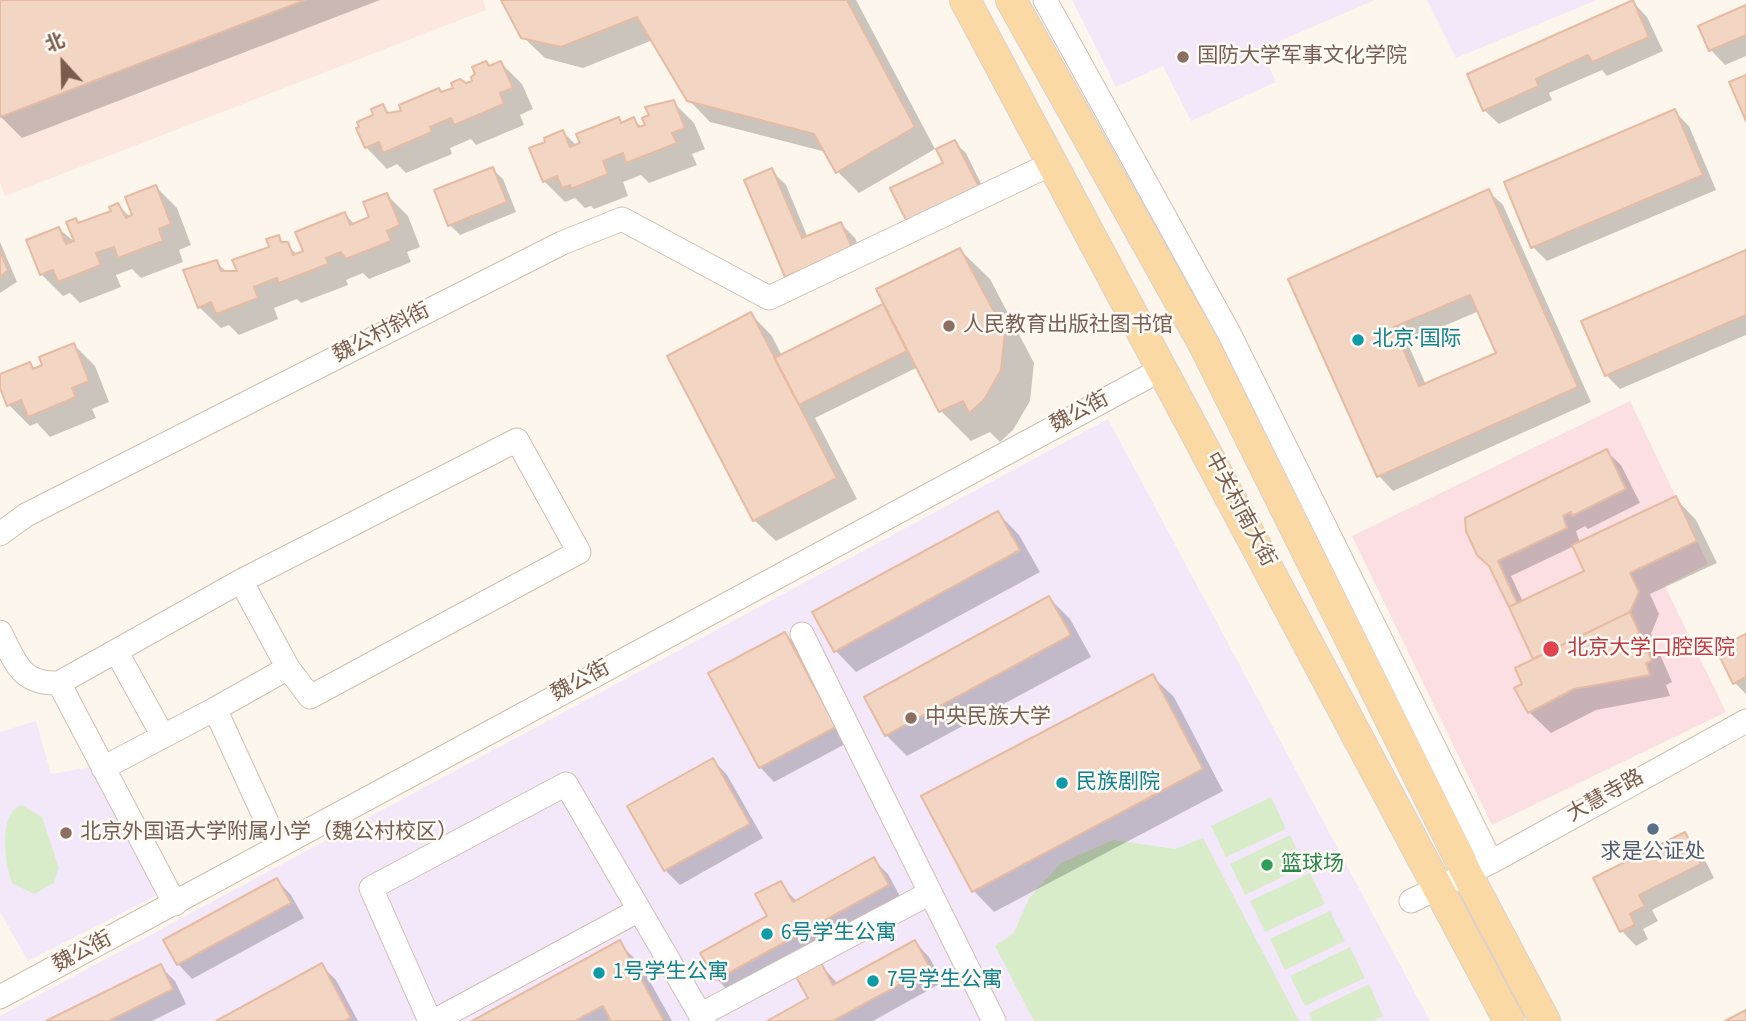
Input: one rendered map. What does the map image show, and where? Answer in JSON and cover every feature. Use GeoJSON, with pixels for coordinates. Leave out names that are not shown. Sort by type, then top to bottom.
{"type":"FeatureCollection","features":[{"type":"Feature","properties":{"kind":"main road","name":"中关村南大街"},"geometry":{"type":"LineString","coordinates":[[965,0],[1051,164],[1164,368],[1510,1021]]}},
{"type":"Feature","properties":{"kind":"main road","name":"中关村南大街"},"geometry":{"type":"LineString","coordinates":[[1011,0],[1204,345],[1479,868],[1545,1021]]}},
{"type":"Feature","properties":{"kind":"street","name":"中关村南大街"},"geometry":{"type":"LineString","coordinates":[[1045,0],[1229,333],[1479,868]]}},
{"type":"Feature","properties":{"kind":"street","name":"魏公村斜街"},"geometry":{"type":"LineString","coordinates":[[0,534],[26,515],[242,405],[562,243],[622,219],[769,298],[1051,164]]}},
{"type":"Feature","properties":{"kind":"street","name":"魏公街"},"geometry":{"type":"LineString","coordinates":[[0,997],[1164,368]]}},
{"type":"Feature","properties":{"kind":"street"},"geometry":{"type":"LineString","coordinates":[[0,632],[21,672],[38,684],[59,683],[116,650],[241,582],[402,496],[517,440],[579,552],[310,697],[288,668],[241,582]]}},
{"type":"Feature","properties":{"kind":"street"},"geometry":{"type":"LineString","coordinates":[[802,634],[994,1021]]}},
{"type":"Feature","properties":{"kind":"street"},"geometry":{"type":"LineString","coordinates":[[116,650],[163,736]]}},
{"type":"Feature","properties":{"kind":"street"},"geometry":{"type":"LineString","coordinates":[[103,768],[288,668]]}},
{"type":"Feature","properties":{"kind":"street"},"geometry":{"type":"LineString","coordinates":[[59,683],[175,904]]}},
{"type":"Feature","properties":{"kind":"street"},"geometry":{"type":"LineString","coordinates":[[215,709],[278,846]]}},
{"type":"Feature","properties":{"kind":"street","name":"大慧寺路"},"geometry":{"type":"LineString","coordinates":[[1411,901],[1479,868],[1746,721]]}},
{"type":"Feature","properties":{"kind":"street"},"geometry":{"type":"LineString","coordinates":[[639,910],[432,1021],[371,888],[566,784],[702,1018],[930,893]]}},
{"type":"Feature","properties":{"kind":"shaded area"},"geometry":{"type":"Polygon","coordinates":[[[0,0],[483,0],[486,10],[5,196],[0,183],[0,0]]]}},
{"type":"Feature","properties":{"kind":"shaded area","name":"国防大学军事文化学院"},"geometry":{"type":"Polygon","coordinates":[[[1072,0],[1375,0],[1261,49],[1276,82],[1191,121],[1163,66],[1116,87],[1072,0]]]}},
{"type":"Feature","properties":{"kind":"shaded area","name":"国防大学军事文化学院"},"geometry":{"type":"Polygon","coordinates":[[[1427,0],[1597,0],[1456,58],[1427,0]]]}},
{"type":"Feature","properties":{"kind":"shaded area","name":"北京大学口腔医院"},"geometry":{"type":"Polygon","coordinates":[[[1630,401],[1708,564],[1665,586],[1726,712],[1492,825],[1352,536],[1630,401]]]}},
{"type":"Feature","properties":{"kind":"shaded area","name":"中央民族大学"},"geometry":{"type":"Polygon","coordinates":[[[1108,419],[1430,1021],[0,1021],[0,1016],[1108,419]]]}},
{"type":"Feature","properties":{"kind":"shaded area","name":"北京外国语大学附属小学（魏公村校区）"},"geometry":{"type":"Polygon","coordinates":[[[36,721],[51,774],[95,766],[163,892],[28,961],[0,912],[0,732],[36,721]]]}},
{"type":"Feature","properties":{"kind":"green space","name":"篮球场"},"geometry":{"type":"Polygon","coordinates":[[[1271,797],[1286,829],[1226,857],[1211,826],[1271,797]]]}},
{"type":"Feature","properties":{"kind":"green space"},"geometry":{"type":"Polygon","coordinates":[[[21,805],[42,817],[59,868],[54,883],[34,894],[12,883],[5,849],[9,817],[14,809],[21,805]]]}},
{"type":"Feature","properties":{"kind":"green space","name":"篮球场"},"geometry":{"type":"Polygon","coordinates":[[[1290,835],[1305,866],[1245,895],[1230,864],[1290,835]]]}},
{"type":"Feature","properties":{"kind":"green space"},"geometry":{"type":"Polygon","coordinates":[[[1203,838],[1299,1021],[1034,1021],[995,946],[1014,933],[1029,898],[1061,863],[1113,840],[1175,849],[1203,838]]]}},
{"type":"Feature","properties":{"kind":"green space","name":"篮球场"},"geometry":{"type":"Polygon","coordinates":[[[1310,873],[1325,904],[1265,932],[1250,901],[1310,873]]]}},
{"type":"Feature","properties":{"kind":"green space","name":"篮球场"},"geometry":{"type":"Polygon","coordinates":[[[1330,911],[1345,941],[1285,970],[1270,939],[1330,911]]]}},
{"type":"Feature","properties":{"kind":"green space"},"geometry":{"type":"Polygon","coordinates":[[[1350,947],[1365,978],[1305,1006],[1290,976],[1350,947]]]}},
{"type":"Feature","properties":{"kind":"green space"},"geometry":{"type":"Polygon","coordinates":[[[1369,984],[1383,1016],[1372,1021],[1312,1021],[1309,1013],[1369,984]]]}},
{"type":"Feature","properties":{"kind":"building"},"geometry":{"type":"Polygon","coordinates":[[[0,0],[305,0],[0,117],[0,0]]]}},
{"type":"Feature","properties":{"kind":"building"},"geometry":{"type":"Polygon","coordinates":[[[501,0],[847,0],[915,127],[836,173],[814,134],[687,101],[637,17],[561,47],[521,38],[501,0]]]}},
{"type":"Feature","properties":{"kind":"building"},"geometry":{"type":"Polygon","coordinates":[[[1633,0],[1649,37],[1592,62],[1588,55],[1536,79],[1539,86],[1483,111],[1467,74],[1633,0]]]}},
{"type":"Feature","properties":{"kind":"building"},"geometry":{"type":"Polygon","coordinates":[[[1746,5],[1746,35],[1709,51],[1698,26],[1746,5]]]}},
{"type":"Feature","properties":{"kind":"building"},"geometry":{"type":"Polygon","coordinates":[[[486,61],[489,66],[501,61],[513,88],[500,93],[504,104],[454,125],[451,118],[430,127],[432,132],[383,153],[379,142],[365,148],[356,128],[359,127],[357,122],[373,115],[371,109],[383,104],[387,113],[401,111],[399,105],[439,88],[441,92],[453,88],[451,83],[460,79],[466,83],[472,81],[471,77],[475,74],[472,67],[486,61]]]}},
{"type":"Feature","properties":{"kind":"building"},"geometry":{"type":"Polygon","coordinates":[[[1746,75],[1746,121],[1729,82],[1746,75]]]}},
{"type":"Feature","properties":{"kind":"building"},"geometry":{"type":"Polygon","coordinates":[[[674,100],[685,128],[672,133],[677,143],[626,163],[623,153],[603,161],[608,174],[571,189],[570,185],[562,188],[557,176],[543,182],[529,148],[545,142],[544,138],[563,130],[570,147],[580,143],[576,134],[619,117],[621,123],[634,117],[638,127],[645,125],[642,118],[649,115],[645,107],[674,100]]]}},
{"type":"Feature","properties":{"kind":"building"},"geometry":{"type":"Polygon","coordinates":[[[1675,109],[1703,175],[1531,248],[1504,182],[1675,109]]]}},
{"type":"Feature","properties":{"kind":"building"},"geometry":{"type":"Polygon","coordinates":[[[955,140],[980,189],[908,224],[890,188],[943,163],[936,149],[955,140]]]}},
{"type":"Feature","properties":{"kind":"building"},"geometry":{"type":"Polygon","coordinates":[[[493,167],[507,202],[448,226],[434,190],[493,167]]]}},
{"type":"Feature","properties":{"kind":"building"},"geometry":{"type":"Polygon","coordinates":[[[772,168],[802,238],[841,222],[852,248],[785,277],[744,180],[772,168]]]}},
{"type":"Feature","properties":{"kind":"building"},"geometry":{"type":"Polygon","coordinates":[[[156,185],[171,224],[159,229],[163,241],[118,258],[114,247],[96,253],[101,265],[58,282],[53,270],[40,275],[26,240],[59,227],[66,244],[74,241],[66,222],[76,218],[78,223],[111,211],[109,207],[118,203],[126,218],[132,215],[125,197],[156,185]]]}},
{"type":"Feature","properties":{"kind":"building","name":"北京·国际"},"geometry":{"type":"Polygon","coordinates":[[[1489,189],[1578,387],[1377,477],[1288,279],[1489,189]],[[1470,295],[1394,327],[1419,386],[1496,353],[1470,295]]]}},
{"type":"Feature","properties":{"kind":"building"},"geometry":{"type":"Polygon","coordinates":[[[387,193],[400,225],[387,231],[391,241],[346,259],[341,252],[326,258],[328,264],[279,283],[277,278],[254,287],[258,298],[216,314],[211,302],[198,308],[183,270],[217,260],[221,271],[237,271],[232,260],[269,247],[266,239],[279,235],[281,242],[288,242],[293,255],[303,251],[295,232],[345,212],[350,225],[369,217],[363,202],[387,193]]]}},
{"type":"Feature","properties":{"kind":"building"},"geometry":{"type":"Polygon","coordinates":[[[960,248],[1005,332],[1001,370],[984,400],[969,413],[963,401],[939,412],[876,289],[960,248]]]}},
{"type":"Feature","properties":{"kind":"building"},"geometry":{"type":"Polygon","coordinates":[[[1746,250],[1746,315],[1605,376],[1581,321],[1746,250]]]}},
{"type":"Feature","properties":{"kind":"building"},"geometry":{"type":"Polygon","coordinates":[[[0,251],[8,270],[0,277],[0,251]]]}},
{"type":"Feature","properties":{"kind":"building"},"geometry":{"type":"Polygon","coordinates":[[[883,304],[907,351],[799,405],[774,358],[883,304]]]}},
{"type":"Feature","properties":{"kind":"building"},"geometry":{"type":"Polygon","coordinates":[[[751,312],[837,478],[753,521],[667,356],[751,312]]]}},
{"type":"Feature","properties":{"kind":"building"},"geometry":{"type":"Polygon","coordinates":[[[74,343],[89,381],[72,388],[76,397],[28,417],[21,400],[7,406],[0,388],[0,374],[30,362],[33,369],[42,365],[39,357],[74,343]]]}},
{"type":"Feature","properties":{"kind":"building"},"geometry":{"type":"Polygon","coordinates":[[[1607,449],[1626,489],[1572,516],[1571,512],[1563,516],[1567,528],[1498,561],[1517,603],[1509,607],[1489,566],[1477,555],[1466,531],[1465,518],[1607,449]]]}},
{"type":"Feature","properties":{"kind":"building"},"geometry":{"type":"Polygon","coordinates":[[[1676,496],[1697,541],[1630,573],[1639,592],[1630,612],[1533,659],[1509,607],[1584,571],[1572,545],[1676,496]]]}},
{"type":"Feature","properties":{"kind":"building"},"geometry":{"type":"Polygon","coordinates":[[[998,511],[1020,550],[834,652],[812,612],[998,511]]]}},
{"type":"Feature","properties":{"kind":"building"},"geometry":{"type":"Polygon","coordinates":[[[1049,596],[1071,635],[885,736],[864,697],[1049,596]]]}},
{"type":"Feature","properties":{"kind":"building"},"geometry":{"type":"Polygon","coordinates":[[[1630,612],[1652,661],[1646,663],[1650,675],[1574,689],[1528,713],[1514,688],[1522,684],[1515,668],[1630,612]]]}},
{"type":"Feature","properties":{"kind":"building"},"geometry":{"type":"Polygon","coordinates":[[[785,632],[836,727],[759,768],[708,673],[785,632]]]}},
{"type":"Feature","properties":{"kind":"building"},"geometry":{"type":"Polygon","coordinates":[[[1746,634],[1746,677],[1733,684],[1716,649],[1746,634]]]}},
{"type":"Feature","properties":{"kind":"building","name":"民族剧院"},"geometry":{"type":"Polygon","coordinates":[[[1153,674],[1203,769],[972,892],[921,796],[1153,674]]]}},
{"type":"Feature","properties":{"kind":"building"},"geometry":{"type":"Polygon","coordinates":[[[713,758],[750,824],[664,871],[627,806],[713,758]]]}},
{"type":"Feature","properties":{"kind":"building"},"geometry":{"type":"Polygon","coordinates":[[[1685,832],[1701,864],[1639,895],[1645,906],[1630,914],[1635,925],[1620,932],[1593,878],[1685,832]]]}},
{"type":"Feature","properties":{"kind":"building","name":"6号学生公寓"},"geometry":{"type":"Polygon","coordinates":[[[874,857],[889,885],[716,980],[700,953],[767,916],[755,894],[781,881],[793,902],[874,857]]]}},
{"type":"Feature","properties":{"kind":"building"},"geometry":{"type":"Polygon","coordinates":[[[277,878],[291,903],[177,965],[163,940],[277,878]]]}},
{"type":"Feature","properties":{"kind":"building","name":"1号学生公寓"},"geometry":{"type":"Polygon","coordinates":[[[620,940],[664,1021],[611,1021],[603,1006],[575,1021],[472,1021],[620,940]]]}},
{"type":"Feature","properties":{"kind":"building","name":"7号学生公寓"},"geometry":{"type":"Polygon","coordinates":[[[915,940],[930,968],[833,1021],[767,1021],[808,998],[796,977],[821,963],[833,985],[915,940]]]}},
{"type":"Feature","properties":{"kind":"building"},"geometry":{"type":"Polygon","coordinates":[[[322,963],[351,1018],[345,1021],[216,1021],[322,963]]]}},
{"type":"Feature","properties":{"kind":"building"},"geometry":{"type":"Polygon","coordinates":[[[161,964],[173,989],[109,1021],[46,1021],[161,964]]]}},
{"type":"Feature","properties":{"kind":"building"},"geometry":{"type":"Polygon","coordinates":[[[1746,1010],[1746,1021],[1725,1021],[1746,1010]]]}},
{"type":"Feature","properties":{"kind":"place","name":"国防大学军事文化学院"},"geometry":{"type":"Point","coordinates":[1183,57]}},
{"type":"Feature","properties":{"kind":"place","name":"人民教育出版社图书馆"},"geometry":{"type":"Point","coordinates":[949,326]}},
{"type":"Feature","properties":{"kind":"place","name":"北京·国际"},"geometry":{"type":"Point","coordinates":[1358,340]}},
{"type":"Feature","properties":{"kind":"place","name":"北京大学口腔医院"},"geometry":{"type":"Point","coordinates":[1551,649]}},
{"type":"Feature","properties":{"kind":"place","name":"中央民族大学"},"geometry":{"type":"Point","coordinates":[911,718]}},
{"type":"Feature","properties":{"kind":"place","name":"民族剧院"},"geometry":{"type":"Point","coordinates":[1062,783]}},
{"type":"Feature","properties":{"kind":"place","name":"求是公证处"},"geometry":{"type":"Point","coordinates":[1653,829]}},
{"type":"Feature","properties":{"kind":"place","name":"北京外国语大学附属小学（魏公村校区）"},"geometry":{"type":"Point","coordinates":[66,833]}},
{"type":"Feature","properties":{"kind":"place","name":"篮球场"},"geometry":{"type":"Point","coordinates":[1267,865]}},
{"type":"Feature","properties":{"kind":"place","name":"6号学生公寓"},"geometry":{"type":"Point","coordinates":[767,934]}},
{"type":"Feature","properties":{"kind":"place","name":"1号学生公寓"},"geometry":{"type":"Point","coordinates":[599,973]}},
{"type":"Feature","properties":{"kind":"place","name":"7号学生公寓"},"geometry":{"type":"Point","coordinates":[873,981]}}]}
